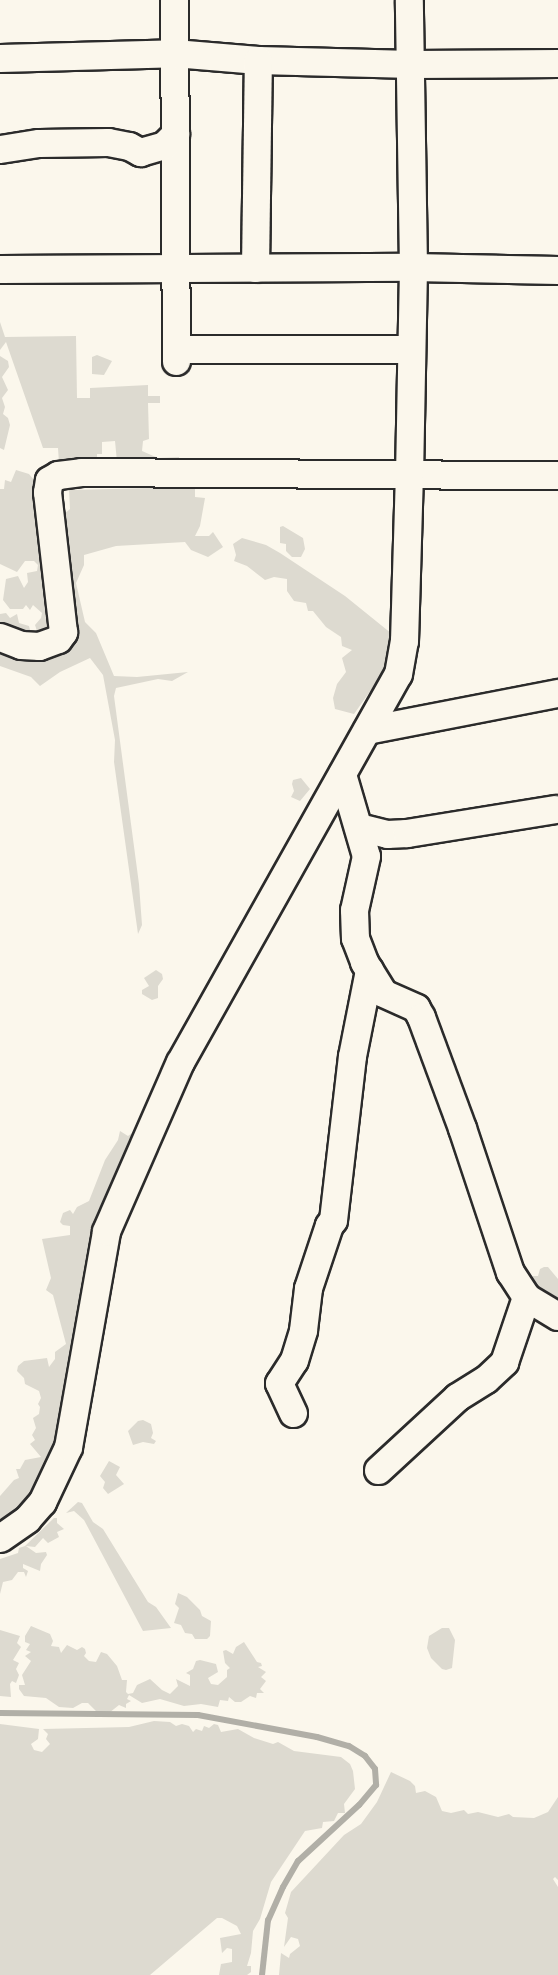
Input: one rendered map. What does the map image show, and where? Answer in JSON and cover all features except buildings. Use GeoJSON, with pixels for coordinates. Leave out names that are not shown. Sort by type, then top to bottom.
{"type":"FeatureCollection","features":[{"type":"Feature","properties":{"kind":"street"},"geometry":{"type":"LineString","coordinates":[[174,0],[176,355],[411,349]]}},
{"type":"Feature","properties":{"kind":"street"},"geometry":{"type":"LineString","coordinates":[[0,1538],[27,1519],[42,1502],[68,1448],[106,1231],[180,1062],[398,674],[404,641],[413,267],[412,64],[409,0]]}},
{"type":"Feature","properties":{"kind":"street"},"geometry":{"type":"LineString","coordinates":[[0,58],[174,53],[258,60],[412,64],[558,63]]}},
{"type":"Feature","properties":{"kind":"street"},"geometry":{"type":"LineString","coordinates":[[255,268],[258,60]]}},
{"type":"Feature","properties":{"kind":"street"},"geometry":{"type":"LineString","coordinates":[[0,149],[39,142],[108,142],[146,151],[164,145],[175,134]]}},
{"type":"Feature","properties":{"kind":"street"},"geometry":{"type":"LineString","coordinates":[[0,269],[413,267],[558,270]]}},
{"type":"Feature","properties":{"kind":"street"},"geometry":{"type":"LineString","coordinates":[[0,637],[21,645],[39,646],[58,639],[63,632],[47,492],[49,480],[58,475],[81,472],[409,476],[558,475]]}},
{"type":"Feature","properties":{"kind":"street"},"geometry":{"type":"LineString","coordinates":[[367,730],[558,693]]}},
{"type":"Feature","properties":{"kind":"street"},"geometry":{"type":"LineString","coordinates":[[342,774],[366,856],[354,910],[355,938],[369,970],[383,993],[416,1008],[421,1017],[462,1128],[510,1272],[526,1297],[558,1316]]}},
{"type":"Feature","properties":{"kind":"street"},"geometry":{"type":"LineString","coordinates":[[359,827],[387,834],[407,833],[555,808]]}},
{"type":"Feature","properties":{"kind":"street"},"geometry":{"type":"LineString","coordinates":[[292,1413],[279,1383],[294,1360],[303,1330],[308,1288],[329,1225],[333,1220],[352,1056],[369,970]]}},
{"type":"Feature","properties":{"kind":"street"},"geometry":{"type":"LineString","coordinates":[[378,1470],[457,1397],[486,1379],[504,1362],[526,1297]]}},
{"type":"Feature","properties":{"kind":"shaded area"},"geometry":{"type":"Polygon","coordinates":[[[0,322],[5,337],[76,336],[77,398],[90,398],[90,388],[148,385],[148,396],[160,396],[160,403],[148,403],[149,439],[143,441],[142,451],[158,458],[179,457],[179,462],[117,462],[115,441],[102,442],[102,454],[97,454],[97,463],[59,463],[58,448],[43,448],[6,342],[0,350],[0,322]]]}},
{"type":"Feature","properties":{"kind":"shaded area"},"geometry":{"type":"Polygon","coordinates":[[[97,355],[112,361],[104,375],[92,374],[92,357],[97,355]]]}},
{"type":"Feature","properties":{"kind":"shaded area"},"geometry":{"type":"Polygon","coordinates":[[[0,356],[8,361],[9,367],[2,377],[8,390],[2,398],[5,407],[3,414],[8,418],[10,425],[4,450],[0,448],[0,356]]]}},
{"type":"Feature","properties":{"kind":"shaded area"},"geometry":{"type":"Polygon","coordinates":[[[16,470],[29,474],[34,480],[33,489],[44,489],[63,515],[70,509],[69,490],[195,487],[195,497],[205,498],[200,526],[195,536],[209,536],[213,532],[223,547],[208,557],[191,550],[185,542],[116,546],[84,555],[84,565],[76,583],[85,622],[96,633],[114,676],[137,677],[188,672],[172,681],[158,679],[116,688],[114,696],[139,884],[142,925],[138,934],[114,762],[115,740],[103,675],[90,658],[60,672],[40,686],[31,677],[0,666],[0,614],[6,613],[10,618],[17,614],[19,623],[29,626],[31,634],[38,634],[35,625],[42,613],[33,605],[30,610],[26,605],[23,609],[10,609],[3,600],[6,579],[18,576],[24,588],[28,582],[27,573],[37,571],[38,565],[34,561],[25,561],[17,572],[0,564],[0,489],[4,489],[5,480],[11,482],[16,470]]]}},
{"type":"Feature","properties":{"kind":"shaded area"},"geometry":{"type":"Polygon","coordinates":[[[283,526],[303,538],[305,549],[301,557],[292,557],[286,551],[286,544],[280,543],[280,527],[283,526]]]}},
{"type":"Feature","properties":{"kind":"shaded area"},"geometry":{"type":"Polygon","coordinates":[[[242,538],[266,545],[280,553],[345,596],[397,638],[388,666],[354,714],[335,709],[333,698],[337,684],[346,672],[342,658],[352,650],[342,646],[341,637],[326,627],[313,611],[308,611],[306,603],[294,601],[287,591],[287,579],[274,577],[265,580],[247,566],[234,561],[236,555],[233,544],[242,538]]]}},
{"type":"Feature","properties":{"kind":"shaded area"},"geometry":{"type":"Polygon","coordinates":[[[301,778],[310,789],[300,801],[291,797],[294,791],[293,780],[301,778]]]}},
{"type":"Feature","properties":{"kind":"shaded area"},"geometry":{"type":"Polygon","coordinates":[[[156,970],[162,974],[163,979],[158,986],[158,998],[152,1000],[142,994],[142,990],[149,986],[144,978],[156,970]]]}},
{"type":"Feature","properties":{"kind":"shaded area"},"geometry":{"type":"Polygon","coordinates":[[[120,1131],[128,1136],[132,1133],[95,1239],[58,1443],[31,1499],[27,1498],[0,1523],[0,1496],[14,1480],[19,1478],[16,1469],[20,1469],[25,1460],[41,1457],[30,1444],[35,1440],[32,1435],[36,1428],[33,1418],[39,1414],[38,1404],[41,1398],[39,1391],[25,1384],[24,1378],[17,1371],[18,1366],[24,1361],[47,1358],[49,1367],[55,1359],[55,1352],[66,1344],[53,1295],[46,1290],[51,1278],[42,1239],[70,1235],[70,1226],[60,1222],[63,1213],[70,1210],[73,1214],[77,1207],[89,1201],[105,1160],[118,1140],[120,1131]]]}},
{"type":"Feature","properties":{"kind":"shaded area"},"geometry":{"type":"Polygon","coordinates":[[[548,1267],[558,1279],[558,1304],[534,1290],[533,1276],[538,1276],[540,1269],[548,1267]]]}},
{"type":"Feature","properties":{"kind":"shaded area"},"geometry":{"type":"Polygon","coordinates":[[[143,1420],[151,1424],[153,1433],[151,1438],[156,1441],[154,1444],[143,1442],[133,1445],[128,1431],[138,1421],[143,1420]]]}},
{"type":"Feature","properties":{"kind":"shaded area"},"geometry":{"type":"Polygon","coordinates":[[[109,1461],[120,1467],[116,1475],[124,1484],[108,1494],[103,1488],[105,1482],[100,1476],[109,1461]]]}},
{"type":"Feature","properties":{"kind":"shaded area"},"geometry":{"type":"Polygon","coordinates":[[[78,1502],[82,1503],[93,1522],[103,1529],[148,1602],[156,1607],[171,1628],[143,1631],[84,1520],[74,1511],[66,1513],[78,1502]]]}},
{"type":"Feature","properties":{"kind":"shaded area"},"geometry":{"type":"Polygon","coordinates":[[[54,1518],[57,1518],[57,1523],[64,1529],[57,1532],[59,1537],[48,1543],[43,1538],[35,1547],[26,1546],[36,1553],[46,1552],[47,1555],[41,1564],[40,1571],[23,1564],[23,1568],[28,1571],[26,1577],[24,1572],[18,1572],[12,1580],[3,1582],[0,1594],[0,1559],[18,1553],[19,1548],[25,1546],[54,1518]]]}},
{"type":"Feature","properties":{"kind":"shaded area"},"geometry":{"type":"Polygon","coordinates":[[[178,1593],[187,1597],[200,1610],[202,1616],[211,1621],[210,1636],[207,1639],[195,1639],[192,1634],[185,1633],[181,1625],[174,1623],[179,1608],[175,1604],[178,1593]]]}},
{"type":"Feature","properties":{"kind":"shaded area"},"geometry":{"type":"Polygon","coordinates":[[[31,1626],[50,1634],[53,1641],[51,1646],[59,1647],[61,1653],[67,1645],[77,1650],[82,1647],[86,1653],[84,1656],[89,1661],[96,1662],[101,1652],[107,1654],[117,1666],[122,1680],[127,1680],[126,1692],[128,1694],[133,1693],[137,1685],[150,1679],[170,1694],[178,1686],[176,1679],[190,1686],[190,1675],[186,1673],[193,1669],[196,1661],[200,1660],[216,1664],[218,1672],[208,1678],[211,1684],[218,1685],[227,1677],[227,1670],[230,1668],[225,1663],[223,1651],[226,1650],[233,1654],[236,1647],[244,1642],[257,1662],[261,1663],[262,1666],[258,1667],[266,1672],[261,1677],[266,1681],[260,1689],[264,1693],[257,1693],[256,1698],[250,1696],[241,1702],[235,1702],[229,1697],[228,1701],[220,1700],[218,1707],[201,1704],[184,1706],[160,1699],[142,1703],[129,1695],[127,1699],[131,1701],[126,1704],[126,1708],[119,1705],[109,1713],[97,1712],[88,1703],[82,1703],[73,1708],[59,1707],[46,1698],[24,1696],[19,1689],[19,1685],[25,1685],[22,1675],[31,1661],[25,1656],[31,1652],[26,1650],[30,1644],[25,1642],[25,1636],[31,1626]]]}},
{"type":"Feature","properties":{"kind":"shaded area"},"geometry":{"type":"Polygon","coordinates":[[[442,1628],[449,1628],[455,1640],[452,1668],[446,1670],[431,1658],[427,1648],[429,1636],[442,1628]]]}},
{"type":"Feature","properties":{"kind":"shaded area"},"geometry":{"type":"Polygon","coordinates":[[[0,1630],[20,1636],[17,1643],[21,1647],[13,1660],[19,1663],[16,1669],[19,1675],[16,1683],[12,1681],[10,1684],[11,1697],[0,1696],[0,1630]]]}},
{"type":"Feature","properties":{"kind":"shaded area"},"geometry":{"type":"Polygon","coordinates":[[[154,1721],[170,1722],[176,1726],[182,1724],[189,1726],[193,1732],[196,1729],[202,1731],[204,1726],[209,1728],[214,1724],[218,1725],[221,1732],[238,1729],[254,1738],[273,1744],[278,1742],[294,1751],[341,1757],[350,1764],[353,1771],[355,1789],[344,1804],[345,1813],[338,1813],[334,1821],[323,1822],[322,1828],[305,1831],[271,1882],[260,1919],[253,1931],[247,1966],[251,1966],[251,1972],[247,1975],[219,1975],[221,1964],[232,1962],[232,1949],[227,1948],[222,1953],[220,1938],[241,1934],[237,1926],[222,1918],[217,1918],[150,1975],[0,1975],[0,1724],[39,1729],[38,1739],[31,1744],[34,1750],[42,1752],[50,1744],[46,1739],[48,1734],[43,1729],[129,1727],[154,1721]]]}},
{"type":"Feature","properties":{"kind":"shaded area"},"geometry":{"type":"Polygon","coordinates":[[[391,1772],[410,1781],[415,1786],[416,1793],[425,1791],[436,1797],[442,1811],[451,1813],[464,1810],[468,1814],[478,1812],[498,1817],[509,1814],[513,1817],[534,1818],[548,1812],[558,1797],[558,1880],[555,1877],[553,1879],[558,1887],[558,1975],[279,1975],[281,1953],[289,1958],[290,1954],[300,1946],[298,1939],[291,1937],[284,1947],[288,1918],[285,1913],[291,1892],[344,1835],[361,1824],[377,1802],[391,1772]]]}},
{"type":"Feature","properties":{"kind":"waterway"},"geometry":{"type":"LineString","coordinates":[[0,1713],[198,1715],[317,1737],[349,1746],[365,1756],[375,1769],[376,1785],[359,1805],[298,1861],[268,1920],[262,1975]]}}]}
